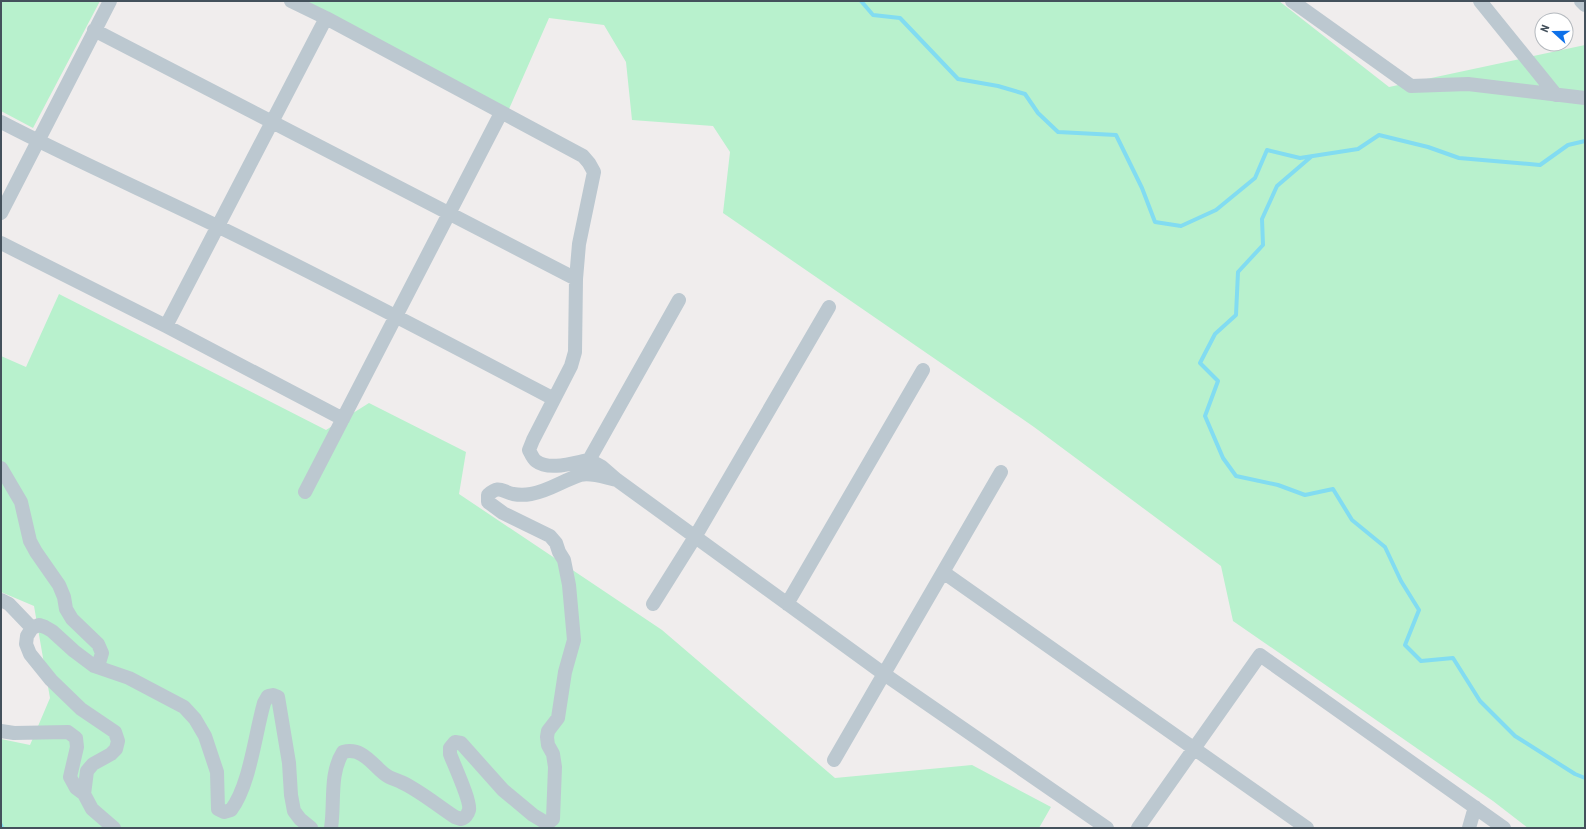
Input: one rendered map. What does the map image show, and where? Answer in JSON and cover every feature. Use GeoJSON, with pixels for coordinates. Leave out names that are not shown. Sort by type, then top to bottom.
{"type":"FeatureCollection","features":[{"type":"Feature","properties":{"kind":"street"},"geometry":{"type":"LineString","coordinates":[[1,212],[110,1]]}},
{"type":"Feature","properties":{"kind":"street"},"geometry":{"type":"LineString","coordinates":[[291,1],[326,18],[583,156],[594,172],[579,244],[576,279],[575,352],[571,366],[529,450],[534,461],[544,465],[556,466],[588,460],[602,467],[617,480],[884,674],[1107,828]]}},
{"type":"Feature","properties":{"kind":"street"},"geometry":{"type":"LineString","coordinates":[[1292,1],[1411,86],[1468,84],[1585,98]]}},
{"type":"Feature","properties":{"kind":"street"},"geometry":{"type":"LineString","coordinates":[[1480,1],[1556,95]]}},
{"type":"Feature","properties":{"kind":"street"},"geometry":{"type":"LineString","coordinates":[[1581,1],[1585,5]]}},
{"type":"Feature","properties":{"kind":"street"},"geometry":{"type":"LineString","coordinates":[[166,326],[326,18]]}},
{"type":"Feature","properties":{"kind":"street"},"geometry":{"type":"LineString","coordinates":[[94,30],[576,279]]}},
{"type":"Feature","properties":{"kind":"street"},"geometry":{"type":"LineString","coordinates":[[304,492],[501,112]]}},
{"type":"Feature","properties":{"kind":"street"},"geometry":{"type":"LineString","coordinates":[[1,122],[217,226],[396,315],[554,399]]}},
{"type":"Feature","properties":{"kind":"street"},"geometry":{"type":"LineString","coordinates":[[1,243],[166,326],[343,419]]}},
{"type":"Feature","properties":{"kind":"street"},"geometry":{"type":"LineString","coordinates":[[588,460],[679,300]]}},
{"type":"Feature","properties":{"kind":"street"},"geometry":{"type":"LineString","coordinates":[[653,604],[695,537],[829,307]]}},
{"type":"Feature","properties":{"kind":"street"},"geometry":{"type":"LineString","coordinates":[[787,604],[923,370]]}},
{"type":"Feature","properties":{"kind":"street"},"geometry":{"type":"LineString","coordinates":[[1,468],[21,502],[30,541],[59,586],[64,597],[66,609],[72,619],[98,644],[102,653],[99,663],[94,666]]}},
{"type":"Feature","properties":{"kind":"street"},"geometry":{"type":"LineString","coordinates":[[834,760],[1001,472]]}},
{"type":"Feature","properties":{"kind":"street"},"geometry":{"type":"LineString","coordinates":[[331,828],[334,783],[339,758],[344,752],[349,750],[366,757],[388,777],[401,782],[455,817],[461,819],[465,818],[469,810],[468,801],[450,754],[450,748],[455,742],[461,743],[468,749],[497,784],[528,811],[543,822],[548,822],[553,819],[555,767],[553,754],[548,746],[547,737],[548,731],[558,718],[566,672],[574,640],[569,585],[564,560],[556,543],[550,536],[503,513],[488,502],[488,495],[493,490],[500,489],[511,494],[533,494],[581,475],[617,480]]}},
{"type":"Feature","properties":{"kind":"street"},"geometry":{"type":"LineString","coordinates":[[943,572],[1307,828]]}},
{"type":"Feature","properties":{"kind":"street"},"geometry":{"type":"LineString","coordinates":[[1,600],[9,604],[32,628]]}},
{"type":"Feature","properties":{"kind":"street"},"geometry":{"type":"LineString","coordinates":[[84,794],[87,771],[93,764],[111,754],[116,749],[118,741],[115,732],[81,709],[51,680],[30,654],[26,644],[27,636],[32,628],[39,625],[45,627],[94,666],[130,678],[184,707],[195,719],[205,736],[217,772],[218,809],[224,812],[231,810],[239,796],[251,760],[264,703],[268,696],[273,695],[278,697],[289,763],[291,795],[294,811],[300,819],[312,828]]}},
{"type":"Feature","properties":{"kind":"street"},"geometry":{"type":"LineString","coordinates":[[1138,828],[1260,655],[1504,828]]}},
{"type":"Feature","properties":{"kind":"street"},"geometry":{"type":"LineString","coordinates":[[1,731],[14,733],[68,732],[76,738],[77,747],[70,777],[76,788],[84,794],[92,809],[114,828]]}},
{"type":"Feature","properties":{"kind":"street"},"geometry":{"type":"LineString","coordinates":[[1469,828],[1475,807]]}},
{"type":"Feature","properties":{"kind":"green space"},"geometry":{"type":"Polygon","coordinates":[[[1,1],[100,1],[33,128],[1,111],[1,1]]]}},
{"type":"Feature","properties":{"kind":"green space"},"geometry":{"type":"Polygon","coordinates":[[[306,1],[1279,1],[1389,87],[1552,52],[1574,52],[1574,47],[1585,45],[1585,828],[1528,828],[1493,801],[1233,621],[1221,566],[1034,427],[723,213],[730,152],[713,126],[632,120],[626,62],[604,25],[549,18],[509,109],[306,1]]]}},
{"type":"Feature","properties":{"kind":"green space"},"geometry":{"type":"Polygon","coordinates":[[[59,294],[326,430],[369,403],[466,452],[459,494],[662,630],[835,778],[972,765],[1051,807],[1039,828],[1,828],[1,739],[30,745],[50,698],[34,606],[1,592],[1,356],[26,367],[59,294]]]}},
{"type":"Feature","properties":{"kind":"waterway"},"geometry":{"type":"LineString","coordinates":[[861,1],[873,15],[900,18],[958,79],[998,86],[1025,94],[1038,113],[1058,132],[1116,135],[1142,188],[1155,222],[1181,226],[1216,210],[1255,178],[1267,150],[1300,158],[1358,149],[1379,135],[1428,147],[1459,158],[1540,165],[1568,145],[1585,141]]}},
{"type":"Feature","properties":{"kind":"waterway"},"geometry":{"type":"LineString","coordinates":[[1312,156],[1277,186],[1262,219],[1263,245],[1238,272],[1236,315],[1215,334],[1200,363],[1218,381],[1205,416],[1223,458],[1236,476],[1278,485],[1305,495],[1333,489],[1352,520],[1385,547],[1401,581],[1419,610],[1405,645],[1421,661],[1453,658],[1480,701],[1515,736],[1575,774],[1585,778]]}}]}
